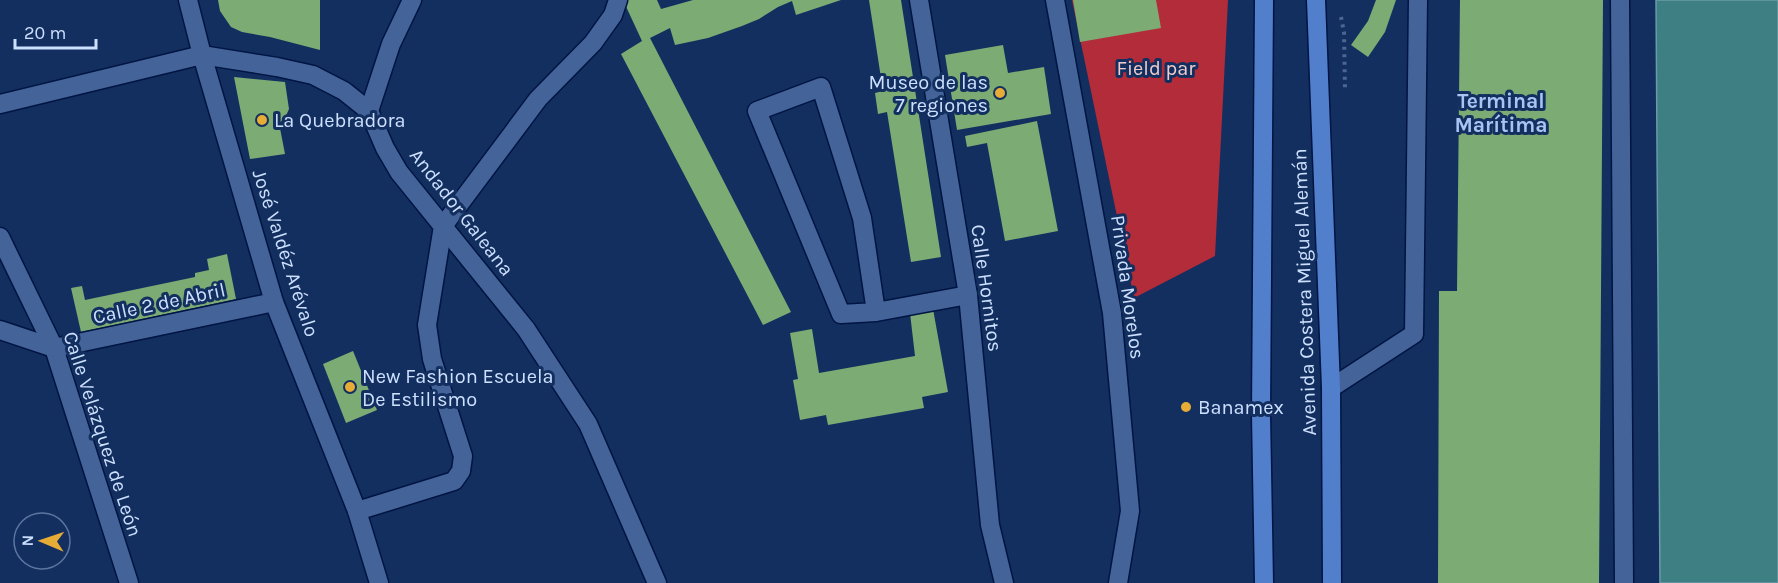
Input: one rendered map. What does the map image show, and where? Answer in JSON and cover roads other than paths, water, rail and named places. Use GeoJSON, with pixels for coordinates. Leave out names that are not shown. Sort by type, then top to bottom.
{"type":"FeatureCollection","features":[{"type":"Feature","properties":{"kind":"main road","name":"Avenida Costera Miguel Alemán"},"geometry":{"type":"LineString","coordinates":[[1264,0],[1261,414],[1264,583]]}},
{"type":"Feature","properties":{"kind":"main road","name":"Avenida Costera Miguel Alemán"},"geometry":{"type":"LineString","coordinates":[[1317,0],[1331,388],[1332,583]]}},
{"type":"Feature","properties":{"kind":"street","name":"José Valdéz Arévalo"},"geometry":{"type":"LineString","coordinates":[[188,0],[274,302],[357,511],[379,583]]}},
{"type":"Feature","properties":{"kind":"street"},"geometry":{"type":"LineString","coordinates":[[369,111],[391,44],[412,0]]}},
{"type":"Feature","properties":{"kind":"street"},"geometry":{"type":"LineString","coordinates":[[357,511],[454,481],[461,471],[463,456],[432,358],[427,325],[442,226],[538,99],[593,43],[613,15],[618,0]]}},
{"type":"Feature","properties":{"kind":"street","name":"Calle Hornitos"},"geometry":{"type":"LineString","coordinates":[[919,0],[968,295],[990,525],[1004,583]]}},
{"type":"Feature","properties":{"kind":"street","name":"Privada Morelos"},"geometry":{"type":"LineString","coordinates":[[1055,0],[1112,313],[1130,511],[1118,583]]}},
{"type":"Feature","properties":{"kind":"street"},"geometry":{"type":"LineString","coordinates":[[1331,388],[1414,334],[1418,0]]}},
{"type":"Feature","properties":{"kind":"street"},"geometry":{"type":"LineString","coordinates":[[1620,0],[1624,583]]}},
{"type":"Feature","properties":{"kind":"street","name":"Andador Galeana"},"geometry":{"type":"LineString","coordinates":[[0,104],[202,55],[313,75],[344,91],[369,111],[399,172],[526,328],[588,424],[657,583]]}},
{"type":"Feature","properties":{"kind":"street"},"geometry":{"type":"LineString","coordinates":[[876,312],[862,218],[821,87],[757,111],[841,314],[876,312],[968,295]]}},
{"type":"Feature","properties":{"kind":"street","name":"Calle Velázquez de León"},"geometry":{"type":"LineString","coordinates":[[0,237],[54,348],[129,583]]}},
{"type":"Feature","properties":{"kind":"street","name":"Calle 2 de Abril"},"geometry":{"type":"LineString","coordinates":[[54,348],[274,302]]}},
{"type":"Feature","properties":{"kind":"street"},"geometry":{"type":"LineString","coordinates":[[0,330],[54,348]]}},
{"type":"Feature","properties":{"kind":"place","name":"Museo de las 7 regiones"},"geometry":{"type":"Point","coordinates":[1000,93]}},
{"type":"Feature","properties":{"kind":"place","name":"La Quebradora"},"geometry":{"type":"Point","coordinates":[262,120]}},
{"type":"Feature","properties":{"kind":"place","name":"New Fashion Escuela De Estilismo"},"geometry":{"type":"Point","coordinates":[350,387]}},
{"type":"Feature","properties":{"kind":"place","name":"Banamex"},"geometry":{"type":"Point","coordinates":[1186,407]}},
{"type":"Feature","properties":{"kind":"district","name":"Terminal Marítima"},"geometry":{"type":"Point","coordinates":[1501,113]}},
{"type":"Feature","properties":{"kind":"park label","name":"Field par"},"geometry":{"type":"Point","coordinates":[1156,68]}}]}
